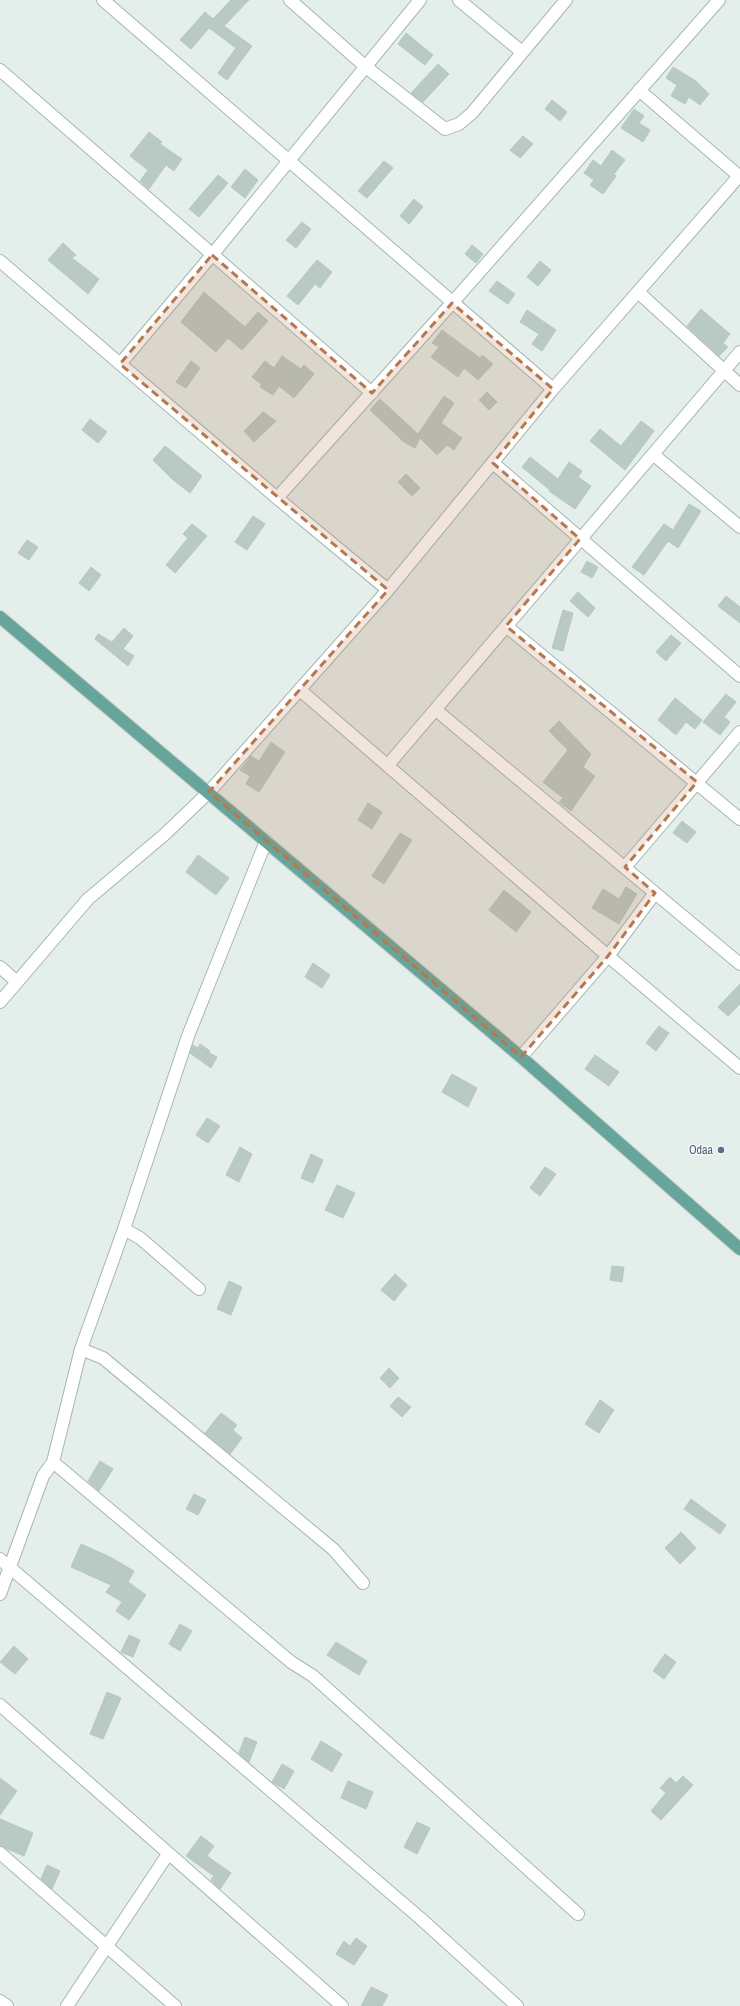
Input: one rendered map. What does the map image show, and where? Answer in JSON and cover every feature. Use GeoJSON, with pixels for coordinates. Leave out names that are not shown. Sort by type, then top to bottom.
{"type":"FeatureCollection","features":[{"type":"Feature","properties":{"kind":"main road"},"geometry":{"type":"LineString","coordinates":[[0,617],[521,1057],[740,1249]]}},
{"type":"Feature","properties":{"kind":"street"},"geometry":{"type":"LineString","coordinates":[[103,0],[553,389]]}},
{"type":"Feature","properties":{"kind":"street"},"geometry":{"type":"LineString","coordinates":[[290,0],[366,67],[445,129],[459,124],[472,113],[566,0]]}},
{"type":"Feature","properties":{"kind":"street"},"geometry":{"type":"LineString","coordinates":[[120,364],[290,161],[420,0]]}},
{"type":"Feature","properties":{"kind":"street"},"geometry":{"type":"LineString","coordinates":[[459,0],[522,52]]}},
{"type":"Feature","properties":{"kind":"street"},"geometry":{"type":"LineString","coordinates":[[277,498],[452,303],[719,0]]}},
{"type":"Feature","properties":{"kind":"street"},"geometry":{"type":"LineString","coordinates":[[0,70],[372,393]]}},
{"type":"Feature","properties":{"kind":"street"},"geometry":{"type":"LineString","coordinates":[[0,1002],[88,899],[164,835],[209,792],[388,590],[553,389],[739,175],[639,90]]}},
{"type":"Feature","properties":{"kind":"street"},"geometry":{"type":"LineString","coordinates":[[0,262],[277,498],[388,590]]}},
{"type":"Feature","properties":{"kind":"street"},"geometry":{"type":"LineString","coordinates":[[638,292],[740,385]]}},
{"type":"Feature","properties":{"kind":"street"},"geometry":{"type":"LineString","coordinates":[[388,765],[580,539],[654,455],[740,352]]}},
{"type":"Feature","properties":{"kind":"street"},"geometry":{"type":"LineString","coordinates":[[654,455],[740,527]]}},
{"type":"Feature","properties":{"kind":"street"},"geometry":{"type":"LineString","coordinates":[[492,464],[740,676]]}},
{"type":"Feature","properties":{"kind":"street"},"geometry":{"type":"LineString","coordinates":[[506,626],[740,819]]}},
{"type":"Feature","properties":{"kind":"street"},"geometry":{"type":"LineString","coordinates":[[300,690],[740,1068]]}},
{"type":"Feature","properties":{"kind":"street"},"geometry":{"type":"LineString","coordinates":[[436,710],[740,964]]}},
{"type":"Feature","properties":{"kind":"street"},"geometry":{"type":"LineString","coordinates":[[625,867],[740,732]]}},
{"type":"Feature","properties":{"kind":"street"},"geometry":{"type":"LineString","coordinates":[[0,1594],[43,1476],[53,1462],[81,1349],[124,1230],[188,1036],[266,841]]}},
{"type":"Feature","properties":{"kind":"street"},"geometry":{"type":"LineString","coordinates":[[521,1057],[608,956],[655,893]]}},
{"type":"Feature","properties":{"kind":"street"},"geometry":{"type":"LineString","coordinates":[[0,967],[17,982]]}},
{"type":"Feature","properties":{"kind":"street"},"geometry":{"type":"LineString","coordinates":[[124,1230],[140,1238],[199,1289]]}},
{"type":"Feature","properties":{"kind":"street"},"geometry":{"type":"LineString","coordinates":[[81,1349],[103,1358],[333,1549],[363,1582]]}},
{"type":"Feature","properties":{"kind":"street"},"geometry":{"type":"LineString","coordinates":[[53,1462],[291,1662],[313,1676],[578,1914]]}},
{"type":"Feature","properties":{"kind":"street"},"geometry":{"type":"LineString","coordinates":[[0,1559],[414,1913],[517,2006]]}},
{"type":"Feature","properties":{"kind":"street"},"geometry":{"type":"LineString","coordinates":[[0,1705],[342,2006]]}},
{"type":"Feature","properties":{"kind":"street"},"geometry":{"type":"LineString","coordinates":[[0,1853],[175,2006]]}},
{"type":"Feature","properties":{"kind":"street"},"geometry":{"type":"LineString","coordinates":[[67,2006],[168,1854]]}},
{"type":"Feature","properties":{"kind":"street"},"geometry":{"type":"LineString","coordinates":[[0,2000],[6,2006]]}},
{"type":"Feature","properties":{"kind":"highlighted area"},"geometry":{"type":"Polygon","coordinates":[[[212,255],[372,393],[452,303],[553,389],[493,463],[580,539],[506,626],[697,782],[625,867],[655,893],[608,956],[521,1057],[209,792],[388,590],[120,364],[212,255]]]}},
{"type":"Feature","properties":{"kind":"building"},"geometry":{"type":"Polygon","coordinates":[[[231,0],[249,0],[224,26],[252,46],[227,80],[218,73],[236,48],[209,28],[191,49],[180,40],[205,12],[213,19],[231,0]]]}},
{"type":"Feature","properties":{"kind":"building"},"geometry":{"type":"Polygon","coordinates":[[[406,33],[433,55],[425,65],[398,44],[406,33]]]}},
{"type":"Feature","properties":{"kind":"building"},"geometry":{"type":"Polygon","coordinates":[[[438,64],[449,74],[423,102],[411,93],[438,64]]]}},
{"type":"Feature","properties":{"kind":"building"},"geometry":{"type":"Polygon","coordinates":[[[673,67],[696,81],[709,94],[700,105],[689,97],[685,104],[671,96],[677,85],[666,78],[673,67]]]}},
{"type":"Feature","properties":{"kind":"building"},"geometry":{"type":"Polygon","coordinates":[[[552,100],[567,112],[560,121],[545,109],[552,100]]]}},
{"type":"Feature","properties":{"kind":"building"},"geometry":{"type":"Polygon","coordinates":[[[634,109],[644,116],[639,123],[650,130],[643,142],[621,128],[634,109]]]}},
{"type":"Feature","properties":{"kind":"building"},"geometry":{"type":"Polygon","coordinates":[[[149,132],[162,142],[160,144],[182,159],[174,171],[166,165],[149,189],[140,181],[148,170],[130,156],[149,132]]]}},
{"type":"Feature","properties":{"kind":"building"},"geometry":{"type":"Polygon","coordinates":[[[523,136],[533,144],[520,158],[510,150],[523,136]]]}},
{"type":"Feature","properties":{"kind":"building"},"geometry":{"type":"Polygon","coordinates":[[[612,150],[625,160],[614,174],[616,176],[603,194],[590,185],[594,180],[584,173],[593,160],[601,166],[612,150]]]}},
{"type":"Feature","properties":{"kind":"building"},"geometry":{"type":"Polygon","coordinates":[[[384,161],[393,168],[367,198],[358,191],[384,161]]]}},
{"type":"Feature","properties":{"kind":"building"},"geometry":{"type":"Polygon","coordinates":[[[245,169],[258,180],[245,198],[231,187],[245,169]]]}},
{"type":"Feature","properties":{"kind":"building"},"geometry":{"type":"Polygon","coordinates":[[[218,175],[228,183],[199,217],[189,209],[218,175]]]}},
{"type":"Feature","properties":{"kind":"building"},"geometry":{"type":"Polygon","coordinates":[[[414,199],[423,207],[409,224],[400,216],[414,199]]]}},
{"type":"Feature","properties":{"kind":"building"},"geometry":{"type":"Polygon","coordinates":[[[302,222],[311,229],[296,248],[286,240],[302,222]]]}},
{"type":"Feature","properties":{"kind":"building"},"geometry":{"type":"Polygon","coordinates":[[[63,243],[76,255],[72,258],[99,279],[88,294],[48,260],[63,243]]]}},
{"type":"Feature","properties":{"kind":"building"},"geometry":{"type":"Polygon","coordinates":[[[472,245],[483,254],[476,263],[465,254],[472,245]]]}},
{"type":"Feature","properties":{"kind":"building"},"geometry":{"type":"Polygon","coordinates":[[[317,260],[332,272],[320,288],[315,284],[298,305],[287,296],[317,260]]]}},
{"type":"Feature","properties":{"kind":"building"},"geometry":{"type":"Polygon","coordinates":[[[540,261],[551,270],[538,286],[527,277],[540,261]]]}},
{"type":"Feature","properties":{"kind":"building"},"geometry":{"type":"Polygon","coordinates":[[[497,281],[515,294],[508,304],[489,291],[497,281]]]}},
{"type":"Feature","properties":{"kind":"building"},"geometry":{"type":"Polygon","coordinates":[[[204,292],[245,327],[258,312],[268,321],[242,350],[228,338],[216,352],[181,322],[204,292]]]}},
{"type":"Feature","properties":{"kind":"building"},"geometry":{"type":"Polygon","coordinates":[[[701,309],[730,334],[723,343],[728,347],[719,356],[687,326],[701,309]]]}},
{"type":"Feature","properties":{"kind":"building"},"geometry":{"type":"Polygon","coordinates":[[[527,310],[556,330],[542,351],[532,344],[539,334],[520,322],[527,310]]]}},
{"type":"Feature","properties":{"kind":"building"},"geometry":{"type":"Polygon","coordinates":[[[442,330],[480,358],[482,355],[493,364],[478,380],[464,368],[458,377],[431,357],[439,347],[432,343],[442,330]]]}},
{"type":"Feature","properties":{"kind":"building"},"geometry":{"type":"Polygon","coordinates":[[[282,356],[301,369],[304,365],[314,374],[294,398],[279,386],[273,395],[260,387],[262,385],[252,377],[265,361],[274,368],[282,356]]]}},
{"type":"Feature","properties":{"kind":"building"},"geometry":{"type":"Polygon","coordinates":[[[191,361],[200,368],[186,388],[176,382],[191,361]]]}},
{"type":"Feature","properties":{"kind":"building"},"geometry":{"type":"Polygon","coordinates":[[[487,392],[497,402],[489,410],[479,400],[487,392]]]}},
{"type":"Feature","properties":{"kind":"building"},"geometry":{"type":"Polygon","coordinates":[[[444,396],[454,403],[441,423],[462,438],[454,450],[447,445],[437,455],[420,438],[415,448],[404,442],[370,410],[380,399],[418,434],[444,396]]]}},
{"type":"Feature","properties":{"kind":"building"},"geometry":{"type":"Polygon","coordinates":[[[263,412],[276,421],[254,442],[244,431],[263,412]]]}},
{"type":"Feature","properties":{"kind":"building"},"geometry":{"type":"Polygon","coordinates":[[[90,419],[107,432],[98,443],[82,430],[90,419]]]}},
{"type":"Feature","properties":{"kind":"building"},"geometry":{"type":"Polygon","coordinates":[[[641,421],[654,431],[625,470],[590,441],[600,429],[621,446],[641,421]]]}},
{"type":"Feature","properties":{"kind":"building"},"geometry":{"type":"Polygon","coordinates":[[[165,446],[202,476],[190,493],[172,479],[153,460],[165,446]]]}},
{"type":"Feature","properties":{"kind":"building"},"geometry":{"type":"Polygon","coordinates":[[[530,457],[558,479],[569,462],[582,471],[578,477],[591,486],[575,509],[549,491],[550,490],[522,467],[530,457]]]}},
{"type":"Feature","properties":{"kind":"building"},"geometry":{"type":"Polygon","coordinates":[[[406,474],[420,488],[412,496],[398,482],[406,474]]]}},
{"type":"Feature","properties":{"kind":"building"},"geometry":{"type":"Polygon","coordinates":[[[689,504],[701,511],[678,548],[668,541],[644,575],[632,567],[664,524],[673,530],[689,504]]]}},
{"type":"Feature","properties":{"kind":"building"},"geometry":{"type":"Polygon","coordinates":[[[253,516],[265,524],[247,550],[235,542],[253,516]]]}},
{"type":"Feature","properties":{"kind":"building"},"geometry":{"type":"Polygon","coordinates":[[[192,524],[207,536],[175,573],[166,565],[188,538],[183,534],[192,524]]]}},
{"type":"Feature","properties":{"kind":"building"},"geometry":{"type":"Polygon","coordinates":[[[27,540],[38,547],[29,560],[18,553],[27,540]]]}},
{"type":"Feature","properties":{"kind":"building"},"geometry":{"type":"Polygon","coordinates":[[[587,561],[598,567],[592,578],[581,572],[587,561]]]}},
{"type":"Feature","properties":{"kind":"building"},"geometry":{"type":"Polygon","coordinates":[[[91,567],[101,575],[89,591],[79,583],[91,567]]]}},
{"type":"Feature","properties":{"kind":"building"},"geometry":{"type":"Polygon","coordinates":[[[578,592],[595,608],[588,617],[570,601],[578,592]]]}},
{"type":"Feature","properties":{"kind":"building"},"geometry":{"type":"Polygon","coordinates":[[[726,596],[740,607],[740,623],[718,606],[726,596]]]}},
{"type":"Feature","properties":{"kind":"building"},"geometry":{"type":"Polygon","coordinates":[[[563,610],[573,613],[563,651],[552,648],[563,610]]]}},
{"type":"Feature","properties":{"kind":"building"},"geometry":{"type":"Polygon","coordinates":[[[124,628],[133,636],[123,649],[134,656],[128,666],[95,639],[98,634],[112,642],[124,628]]]}},
{"type":"Feature","properties":{"kind":"building"},"geometry":{"type":"Polygon","coordinates":[[[671,635],[681,643],[666,661],[656,652],[671,635]]]}},
{"type":"Feature","properties":{"kind":"building"},"geometry":{"type":"Polygon","coordinates":[[[726,694],[736,702],[724,717],[730,722],[720,735],[703,722],[726,694]]]}},
{"type":"Feature","properties":{"kind":"building"},"geometry":{"type":"Polygon","coordinates":[[[675,698],[702,720],[695,729],[686,722],[676,735],[658,720],[675,698]]]}},
{"type":"Feature","properties":{"kind":"building"},"geometry":{"type":"Polygon","coordinates":[[[559,721],[591,754],[583,767],[595,776],[571,811],[559,802],[563,798],[543,782],[568,750],[549,731],[559,721]]]}},
{"type":"Feature","properties":{"kind":"building"},"geometry":{"type":"Polygon","coordinates":[[[271,742],[285,752],[259,792],[246,784],[250,776],[240,770],[251,756],[259,761],[271,742]]]}},
{"type":"Feature","properties":{"kind":"building"},"geometry":{"type":"Polygon","coordinates":[[[368,803],[382,812],[372,829],[358,820],[368,803]]]}},
{"type":"Feature","properties":{"kind":"building"},"geometry":{"type":"Polygon","coordinates":[[[682,821],[696,832],[687,843],[673,833],[682,821]]]}},
{"type":"Feature","properties":{"kind":"building"},"geometry":{"type":"Polygon","coordinates":[[[400,833],[412,840],[384,884],[372,876],[400,833]]]}},
{"type":"Feature","properties":{"kind":"building"},"geometry":{"type":"Polygon","coordinates":[[[198,855],[229,878],[216,895],[186,872],[198,855]]]}},
{"type":"Feature","properties":{"kind":"building"},"geometry":{"type":"Polygon","coordinates":[[[626,887],[637,894],[619,924],[592,908],[603,889],[619,899],[626,887]]]}},
{"type":"Feature","properties":{"kind":"building"},"geometry":{"type":"Polygon","coordinates":[[[504,890],[531,912],[516,932],[489,910],[504,890]]]}},
{"type":"Feature","properties":{"kind":"building"},"geometry":{"type":"Polygon","coordinates":[[[313,963],[330,975],[322,988],[305,977],[313,963]]]}},
{"type":"Feature","properties":{"kind":"building"},"geometry":{"type":"Polygon","coordinates":[[[740,984],[740,1004],[728,1016],[718,1007],[740,984]]]}},
{"type":"Feature","properties":{"kind":"building"},"geometry":{"type":"Polygon","coordinates":[[[659,1026],[669,1033],[656,1051],[646,1043],[659,1026]]]}},
{"type":"Feature","properties":{"kind":"building"},"geometry":{"type":"Polygon","coordinates":[[[200,1044],[210,1051],[209,1053],[217,1057],[211,1068],[190,1053],[193,1045],[198,1048],[200,1044]]]}},
{"type":"Feature","properties":{"kind":"building"},"geometry":{"type":"Polygon","coordinates":[[[595,1055],[619,1072],[609,1086],[585,1069],[595,1055]]]}},
{"type":"Feature","properties":{"kind":"building"},"geometry":{"type":"Polygon","coordinates":[[[452,1074],[477,1088],[468,1107],[442,1092],[452,1074]]]}},
{"type":"Feature","properties":{"kind":"building"},"geometry":{"type":"Polygon","coordinates":[[[207,1118],[220,1126],[208,1143],[196,1135],[207,1118]]]}},
{"type":"Feature","properties":{"kind":"building"},"geometry":{"type":"Polygon","coordinates":[[[240,1147],[252,1154],[239,1182],[226,1175],[240,1147]]]}},
{"type":"Feature","properties":{"kind":"building"},"geometry":{"type":"Polygon","coordinates":[[[311,1154],[323,1160],[313,1183],[301,1178],[311,1154]]]}},
{"type":"Feature","properties":{"kind":"building"},"geometry":{"type":"Polygon","coordinates":[[[545,1167],[556,1174],[540,1196],[530,1188],[545,1167]]]}},
{"type":"Feature","properties":{"kind":"building"},"geometry":{"type":"Polygon","coordinates":[[[337,1185],[355,1193],[343,1218],[325,1210],[337,1185]]]}},
{"type":"Feature","properties":{"kind":"building"},"geometry":{"type":"Polygon","coordinates":[[[612,1266],[624,1267],[622,1282],[610,1280],[612,1266]]]}},
{"type":"Feature","properties":{"kind":"building"},"geometry":{"type":"Polygon","coordinates":[[[395,1274],[407,1285],[394,1301],[381,1290],[395,1274]]]}},
{"type":"Feature","properties":{"kind":"building"},"geometry":{"type":"Polygon","coordinates":[[[229,1281],[242,1287],[231,1315],[217,1309],[229,1281]]]}},
{"type":"Feature","properties":{"kind":"building"},"geometry":{"type":"Polygon","coordinates":[[[389,1368],[399,1378],[390,1388],[380,1378],[389,1368]]]}},
{"type":"Feature","properties":{"kind":"building"},"geometry":{"type":"Polygon","coordinates":[[[398,1397],[411,1407],[402,1417],[390,1406],[398,1397]]]}},
{"type":"Feature","properties":{"kind":"building"},"geometry":{"type":"Polygon","coordinates":[[[600,1400],[614,1410],[599,1433],[585,1424],[600,1400]]]}},
{"type":"Feature","properties":{"kind":"building"},"geometry":{"type":"Polygon","coordinates":[[[221,1413],[237,1425],[233,1430],[242,1438],[230,1454],[205,1433],[221,1413]]]}},
{"type":"Feature","properties":{"kind":"building"},"geometry":{"type":"Polygon","coordinates":[[[100,1461],[113,1469],[99,1491],[88,1481],[100,1461]]]}},
{"type":"Feature","properties":{"kind":"building"},"geometry":{"type":"Polygon","coordinates":[[[194,1494],[206,1500],[198,1515],[186,1509],[194,1494]]]}},
{"type":"Feature","properties":{"kind":"building"},"geometry":{"type":"Polygon","coordinates":[[[691,1499],[726,1525],[720,1534],[684,1509],[691,1499]]]}},
{"type":"Feature","properties":{"kind":"building"},"geometry":{"type":"Polygon","coordinates":[[[681,1532],[696,1548],[680,1564],[665,1548],[681,1532]]]}},
{"type":"Feature","properties":{"kind":"building"},"geometry":{"type":"Polygon","coordinates":[[[81,1544],[110,1557],[134,1571],[128,1582],[146,1595],[129,1620],[116,1611],[122,1602],[106,1592],[111,1585],[71,1567],[81,1544]]]}},
{"type":"Feature","properties":{"kind":"building"},"geometry":{"type":"Polygon","coordinates":[[[180,1624],[192,1631],[180,1651],[169,1644],[180,1624]]]}},
{"type":"Feature","properties":{"kind":"building"},"geometry":{"type":"Polygon","coordinates":[[[129,1635],[140,1640],[133,1657],[121,1652],[129,1635]]]}},
{"type":"Feature","properties":{"kind":"building"},"geometry":{"type":"Polygon","coordinates":[[[336,1642],[367,1661],[359,1675],[327,1655],[336,1642]]]}},
{"type":"Feature","properties":{"kind":"building"},"geometry":{"type":"Polygon","coordinates":[[[14,1646],[28,1659],[15,1674],[0,1662],[14,1646]]]}},
{"type":"Feature","properties":{"kind":"building"},"geometry":{"type":"Polygon","coordinates":[[[665,1654],[676,1662],[664,1679],[653,1671],[665,1654]]]}},
{"type":"Feature","properties":{"kind":"building"},"geometry":{"type":"Polygon","coordinates":[[[107,1692],[121,1698],[103,1739],[90,1734],[107,1692]]]}},
{"type":"Feature","properties":{"kind":"building"},"geometry":{"type":"Polygon","coordinates":[[[245,1737],[257,1742],[249,1762],[239,1753],[245,1737]]]}},
{"type":"Feature","properties":{"kind":"building"},"geometry":{"type":"Polygon","coordinates":[[[321,1741],[342,1754],[332,1772],[311,1759],[321,1741]]]}},
{"type":"Feature","properties":{"kind":"building"},"geometry":{"type":"Polygon","coordinates":[[[282,1764],[294,1771],[284,1789],[272,1782],[282,1764]]]}},
{"type":"Feature","properties":{"kind":"building"},"geometry":{"type":"Polygon","coordinates":[[[683,1776],[693,1785],[661,1820],[651,1811],[666,1793],[660,1788],[670,1777],[676,1783],[683,1776]]]}},
{"type":"Feature","properties":{"kind":"building"},"geometry":{"type":"Polygon","coordinates":[[[0,1778],[17,1791],[0,1815],[0,1778]]]}},
{"type":"Feature","properties":{"kind":"building"},"geometry":{"type":"Polygon","coordinates":[[[348,1781],[373,1792],[366,1809],[341,1798],[348,1781]]]}},
{"type":"Feature","properties":{"kind":"building"},"geometry":{"type":"Polygon","coordinates":[[[0,1819],[33,1833],[24,1856],[0,1846],[0,1819]]]}},
{"type":"Feature","properties":{"kind":"building"},"geometry":{"type":"Polygon","coordinates":[[[417,1822],[430,1828],[417,1854],[404,1847],[417,1822]]]}},
{"type":"Feature","properties":{"kind":"building"},"geometry":{"type":"Polygon","coordinates":[[[201,1836],[214,1846],[207,1856],[231,1873],[220,1889],[211,1880],[214,1876],[186,1856],[201,1836]]]}},
{"type":"Feature","properties":{"kind":"building"},"geometry":{"type":"Polygon","coordinates":[[[47,1865],[60,1871],[52,1889],[41,1879],[47,1865]]]}},
{"type":"Feature","properties":{"kind":"building"},"geometry":{"type":"Polygon","coordinates":[[[356,1938],[367,1946],[354,1965],[336,1954],[344,1941],[350,1946],[356,1938]]]}},
{"type":"Feature","properties":{"kind":"building"},"geometry":{"type":"Polygon","coordinates":[[[371,1987],[388,1995],[382,2006],[361,2006],[371,1987]]]}},
{"type":"Feature","properties":{"kind":"place","name":"Odaa"},"geometry":{"type":"Point","coordinates":[721,1150]}}]}
